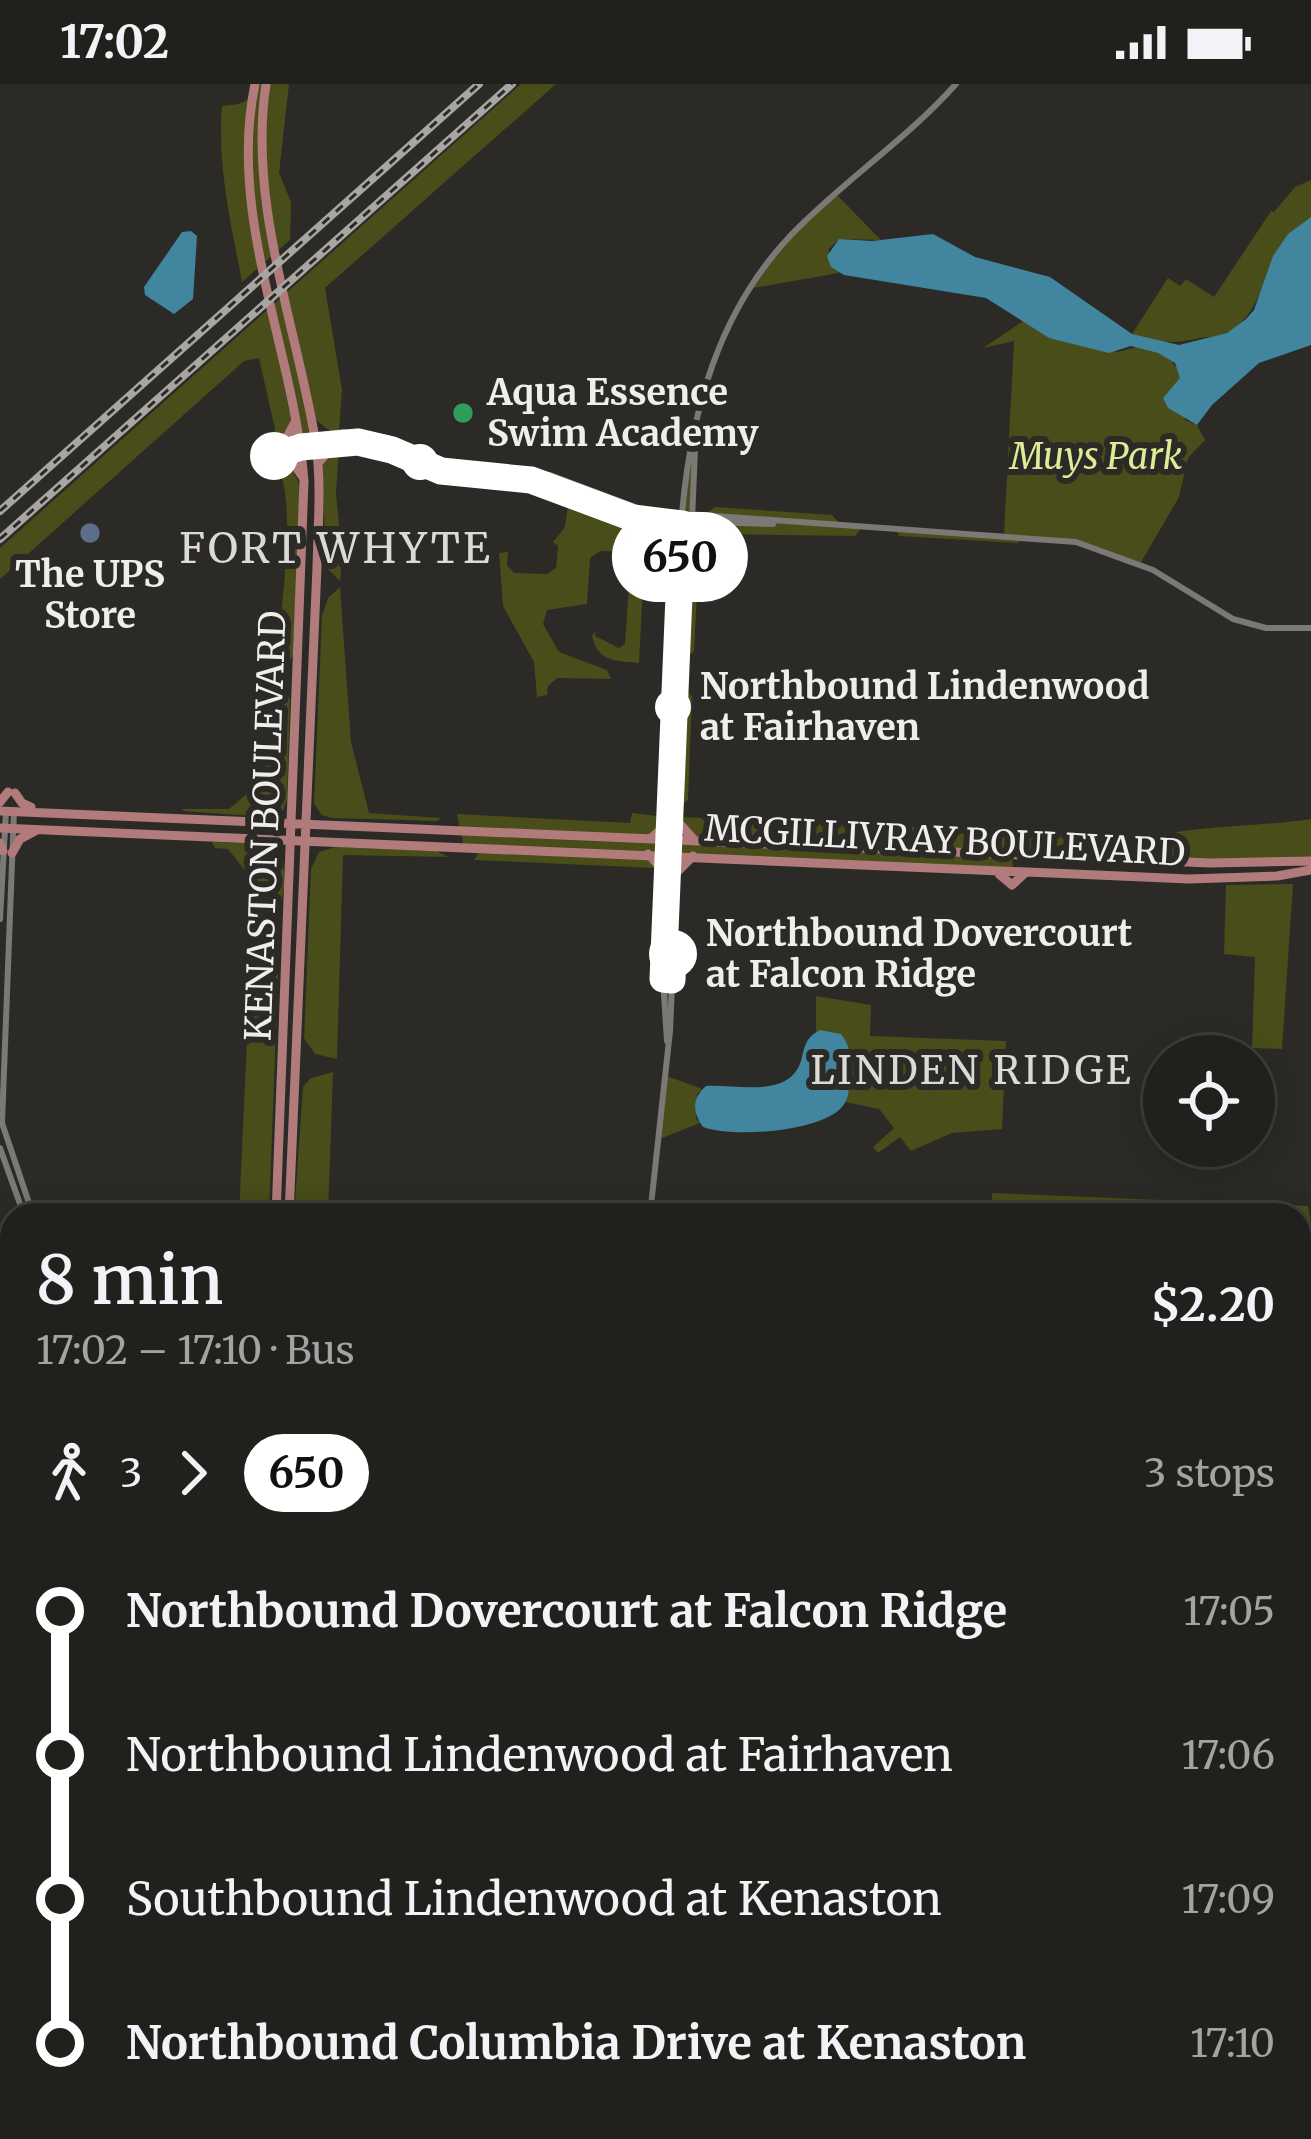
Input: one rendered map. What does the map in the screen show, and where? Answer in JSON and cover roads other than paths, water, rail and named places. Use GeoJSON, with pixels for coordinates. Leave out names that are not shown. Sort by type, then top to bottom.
{"type":"FeatureCollection","features":[{"type":"Feature","properties":{"kind":"main road","name":"KENASTON BOULEVARD"},"geometry":{"type":"LineString","coordinates":[[254,84],[248,148],[250,197],[304,481],[276,1203]]}},
{"type":"Feature","properties":{"kind":"main road","name":"KENASTON BOULEVARD"},"geometry":{"type":"LineString","coordinates":[[266,84],[261,143],[265,193],[317,463],[317,567],[290,1203]]}},
{"type":"Feature","properties":{"kind":"main road"},"geometry":{"type":"LineString","coordinates":[[310,415],[333,438],[317,463]]}},
{"type":"Feature","properties":{"kind":"main road"},"geometry":{"type":"LineString","coordinates":[[284,441],[296,420]]}},
{"type":"Feature","properties":{"kind":"main road"},"geometry":{"type":"LineString","coordinates":[[300,442],[359,433]]}},
{"type":"Feature","properties":{"kind":"main road"},"geometry":{"type":"LineString","coordinates":[[274,456],[292,461],[304,481]]}},
{"type":"Feature","properties":{"kind":"main road"},"geometry":{"type":"LineString","coordinates":[[5,809],[11,792],[26,806],[48,813]]}},
{"type":"Feature","properties":{"kind":"main road"},"geometry":{"type":"LineString","coordinates":[[274,822],[294,797]]}},
{"type":"Feature","properties":{"kind":"main road"},"geometry":{"type":"LineString","coordinates":[[308,799],[316,814],[334,826]]}},
{"type":"Feature","properties":{"kind":"main road","name":"MCGILLIVRAY BOULEVARD"},"geometry":{"type":"LineString","coordinates":[[5,809],[1311,866]]}},
{"type":"Feature","properties":{"kind":"main road"},"geometry":{"type":"LineString","coordinates":[[650,839],[674,823],[695,841]]}},
{"type":"Feature","properties":{"kind":"main road","name":"MCGILLIVRAY BOULEVARD"},"geometry":{"type":"LineString","coordinates":[[6,828],[996,871],[1012,885],[1025,873],[1189,879],[1276,876],[1311,866]]}},
{"type":"Feature","properties":{"kind":"main road"},"geometry":{"type":"LineString","coordinates":[[5,849],[41,830]]}},
{"type":"Feature","properties":{"kind":"main road"},"geometry":{"type":"LineString","coordinates":[[258,838],[280,849],[290,867]]}},
{"type":"Feature","properties":{"kind":"main road"},"geometry":{"type":"LineString","coordinates":[[305,868],[316,850],[333,842]]}},
{"type":"Feature","properties":{"kind":"main road"},"geometry":{"type":"LineString","coordinates":[[648,854],[672,873],[693,856]]}},
{"type":"Feature","properties":{"kind":"street"},"geometry":{"type":"LineString","coordinates":[[651,1203],[667,1041],[662,998],[692,441],[710,368],[747,289],[794,232],[921,122],[956,84]]}},
{"type":"Feature","properties":{"kind":"street"},"geometry":{"type":"LineString","coordinates":[[315,440],[359,433],[388,438],[444,462],[542,472],[635,509],[687,519]]}},
{"type":"Feature","properties":{"kind":"street"},"geometry":{"type":"LineString","coordinates":[[333,438],[375,445],[441,471],[548,484],[633,518],[995,533],[1076,542],[1153,570],[1233,619],[1266,628],[1311,628]]}},
{"type":"Feature","properties":{"kind":"street"},"geometry":{"type":"LineString","coordinates":[[0,919],[5,809]]}},
{"type":"Feature","properties":{"kind":"street"},"geometry":{"type":"LineString","coordinates":[[5,849],[2,1123],[29,1203]]}},
{"type":"Feature","properties":{"kind":"street"},"geometry":{"type":"LineString","coordinates":[[0,1148],[20,1203]]}},
{"type":"Feature","properties":{"kind":"water"},"geometry":{"type":"Polygon","coordinates":[[[1311,217],[1311,345],[1259,363],[1197,425],[1168,408],[1163,398],[1180,378],[1175,363],[1158,353],[1131,346],[1109,353],[1049,338],[986,298],[844,275],[831,267],[827,256],[839,239],[872,241],[933,234],[975,257],[1050,277],[1132,334],[1179,345],[1227,333],[1246,319],[1254,310],[1273,256],[1288,234],[1311,217]]]}},
{"type":"Feature","properties":{"kind":"water"},"geometry":{"type":"Polygon","coordinates":[[[182,232],[197,236],[193,299],[174,314],[145,295],[144,287],[182,232]]]}},
{"type":"Feature","properties":{"kind":"water"},"geometry":{"type":"Polygon","coordinates":[[[820,1030],[841,1034],[848,1047],[849,1089],[842,1107],[815,1122],[776,1130],[734,1132],[703,1127],[695,1105],[706,1086],[760,1087],[785,1081],[795,1073],[808,1039],[820,1030]]]}},
{"type":"Feature","properties":{"kind":"railway"},"geometry":{"type":"LineString","coordinates":[[0,511],[479,84]]}},
{"type":"Feature","properties":{"kind":"railway"},"geometry":{"type":"LineString","coordinates":[[0,539],[512,84]]}},
{"type":"Feature","properties":{"kind":"place","name":"Aqua Essence Swim Academy"},"geometry":{"type":"Point","coordinates":[463,413]}},
{"type":"Feature","properties":{"kind":"place","name":"The UPS Store"},"geometry":{"type":"Point","coordinates":[90,533]}},
{"type":"Feature","properties":{"kind":"place","name":"Northbound Lindenwood at Fairhaven"},"geometry":{"type":"Point","coordinates":[673,707]}},
{"type":"Feature","properties":{"kind":"place","name":"Northbound Dovercourt at Falcon Ridge"},"geometry":{"type":"Point","coordinates":[673,954]}},
{"type":"Feature","properties":{"kind":"district","name":"FORT WHYTE"},"geometry":{"type":"Point","coordinates":[336,548]}},
{"type":"Feature","properties":{"kind":"district","name":"LINDEN RIDGE"},"geometry":{"type":"Point","coordinates":[972,1070]}},
{"type":"Feature","properties":{"kind":"park label","name":"Muys Park"},"geometry":{"type":"Point","coordinates":[1096,456]}}]}
